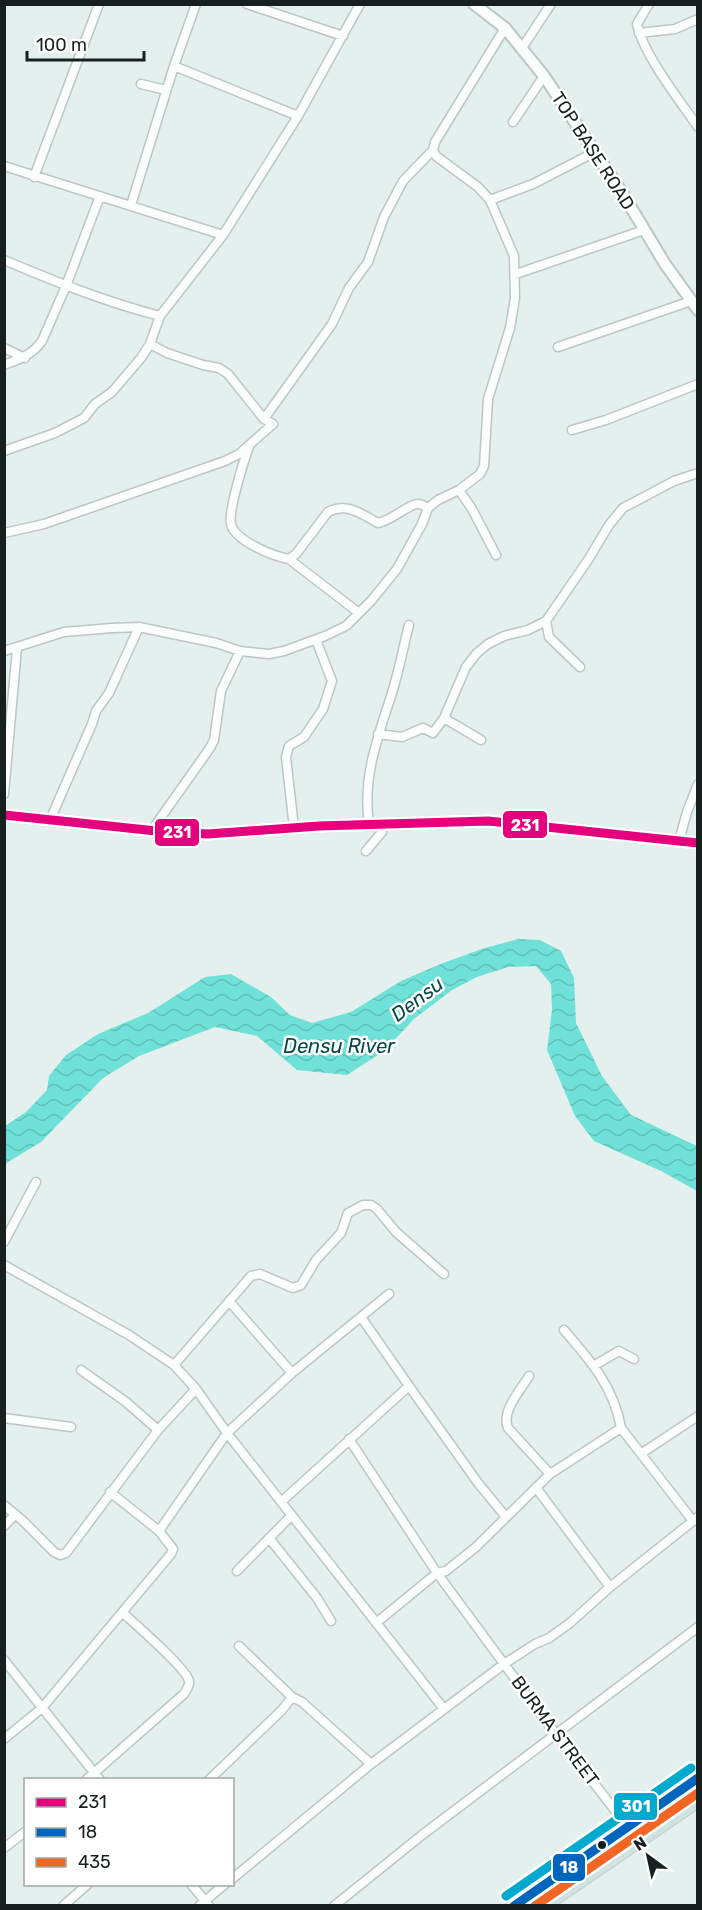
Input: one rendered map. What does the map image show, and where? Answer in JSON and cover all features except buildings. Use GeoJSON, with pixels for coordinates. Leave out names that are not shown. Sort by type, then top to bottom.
{"type":"FeatureCollection","features":[{"type":"Feature","properties":{"kind":"highway"},"geometry":{"type":"LineString","coordinates":[[513,1905],[698,1778]]}},
{"type":"Feature","properties":{"kind":"highway"},"geometry":{"type":"LineString","coordinates":[[543,1905],[698,1800]]}},
{"type":"Feature","properties":{"kind":"street"},"geometry":{"type":"LineString","coordinates":[[34,177],[99,4]]}},
{"type":"Feature","properties":{"kind":"street"},"geometry":{"type":"LineString","coordinates":[[131,205],[166,90],[196,4]]}},
{"type":"Feature","properties":{"kind":"street"},"geometry":{"type":"LineString","coordinates":[[247,4],[343,36]]}},
{"type":"Feature","properties":{"kind":"street"},"geometry":{"type":"LineString","coordinates":[[4,451],[55,433],[84,418],[95,404],[112,392],[141,358],[150,344],[160,316],[223,235],[298,116],[360,4]]}},
{"type":"Feature","properties":{"kind":"street"},"geometry":{"type":"LineString","coordinates":[[522,48],[550,4]]}},
{"type":"Feature","properties":{"kind":"street"},"geometry":{"type":"LineString","coordinates":[[648,4],[637,24],[639,33],[663,77],[696,121]]}},
{"type":"Feature","properties":{"kind":"street","name":"TOP BASE ROAD"},"geometry":{"type":"LineString","coordinates":[[479,6],[505,28],[544,76],[694,305]]}},
{"type":"Feature","properties":{"kind":"street"},"geometry":{"type":"LineString","coordinates":[[639,33],[675,28],[698,19]]}},
{"type":"Feature","properties":{"kind":"street"},"geometry":{"type":"LineString","coordinates":[[264,419],[332,324],[349,288],[368,262],[384,217],[403,181],[433,150],[435,142],[505,28]]}},
{"type":"Feature","properties":{"kind":"street"},"geometry":{"type":"LineString","coordinates":[[174,66],[298,116]]}},
{"type":"Feature","properties":{"kind":"street"},"geometry":{"type":"LineString","coordinates":[[513,122],[544,76]]}},
{"type":"Feature","properties":{"kind":"street"},"geometry":{"type":"LineString","coordinates":[[141,84],[166,90]]}},
{"type":"Feature","properties":{"kind":"street"},"geometry":{"type":"LineString","coordinates":[[4,651],[64,633],[139,627],[216,643],[240,651],[269,654],[316,640],[346,626],[359,613],[396,568],[422,524],[428,508],[438,500],[459,490],[480,474],[484,466],[488,399],[510,328],[515,298],[514,255],[490,200],[478,187],[436,156],[433,150]]}},
{"type":"Feature","properties":{"kind":"street"},"geometry":{"type":"LineString","coordinates":[[490,200],[533,184],[595,152]]}},
{"type":"Feature","properties":{"kind":"street"},"geometry":{"type":"LineString","coordinates":[[4,166],[223,235]]}},
{"type":"Feature","properties":{"kind":"street"},"geometry":{"type":"LineString","coordinates":[[4,365],[25,358],[37,349],[42,341],[66,286],[100,196]]}},
{"type":"Feature","properties":{"kind":"street"},"geometry":{"type":"LineString","coordinates":[[516,273],[644,230]]}},
{"type":"Feature","properties":{"kind":"street"},"geometry":{"type":"LineString","coordinates":[[4,260],[117,305],[160,316]]}},
{"type":"Feature","properties":{"kind":"street"},"geometry":{"type":"LineString","coordinates":[[558,347],[694,305]]}},
{"type":"Feature","properties":{"kind":"street"},"geometry":{"type":"LineString","coordinates":[[4,533],[51,522],[225,461],[239,454],[273,424],[264,419],[228,374],[219,368],[166,353],[150,344]]}},
{"type":"Feature","properties":{"kind":"street"},"geometry":{"type":"LineString","coordinates":[[4,348],[25,358]]}},
{"type":"Feature","properties":{"kind":"street"},"geometry":{"type":"LineString","coordinates":[[573,430],[606,420],[698,384]]}},
{"type":"Feature","properties":{"kind":"street"},"geometry":{"type":"LineString","coordinates":[[250,444],[240,469],[231,523],[235,532],[245,541],[279,557],[289,559],[359,613]]}},
{"type":"Feature","properties":{"kind":"street"},"geometry":{"type":"LineString","coordinates":[[378,734],[402,737],[423,728],[433,733],[444,718],[466,667],[477,653],[504,636],[528,630],[546,621],[616,514],[674,481],[698,472]]}},
{"type":"Feature","properties":{"kind":"street"},"geometry":{"type":"LineString","coordinates":[[459,490],[472,509],[496,555]]}},
{"type":"Feature","properties":{"kind":"street"},"geometry":{"type":"LineString","coordinates":[[289,559],[296,554],[328,512],[335,508],[356,510],[378,523],[386,522],[414,504],[428,508]]}},
{"type":"Feature","properties":{"kind":"street"},"geometry":{"type":"LineString","coordinates":[[546,621],[549,637],[580,667]]}},
{"type":"Feature","properties":{"kind":"street"},"geometry":{"type":"LineString","coordinates":[[369,824],[366,790],[378,734],[409,625]]}},
{"type":"Feature","properties":{"kind":"street"},"geometry":{"type":"LineString","coordinates":[[50,820],[96,711],[109,693],[139,627]]}},
{"type":"Feature","properties":{"kind":"street"},"geometry":{"type":"LineString","coordinates":[[294,828],[286,757],[289,746],[304,737],[323,709],[332,681],[316,640]]}},
{"type":"Feature","properties":{"kind":"street"},"geometry":{"type":"LineString","coordinates":[[4,794],[17,648]]}},
{"type":"Feature","properties":{"kind":"street"},"geometry":{"type":"LineString","coordinates":[[152,830],[214,740],[221,691],[240,651]]}},
{"type":"Feature","properties":{"kind":"street"},"geometry":{"type":"LineString","coordinates":[[444,718],[481,740]]}},
{"type":"Feature","properties":{"kind":"street"},"geometry":{"type":"LineString","coordinates":[[680,842],[687,812],[696,795],[698,784]]}},
{"type":"Feature","properties":{"kind":"street"},"geometry":{"type":"LineString","coordinates":[[4,815],[208,834],[369,824],[488,820],[698,843]]}},
{"type":"Feature","properties":{"kind":"street"},"geometry":{"type":"LineString","coordinates":[[366,851],[380,834],[384,824]]}},
{"type":"Feature","properties":{"kind":"street"},"geometry":{"type":"LineString","coordinates":[[4,1242],[36,1182]]}},
{"type":"Feature","properties":{"kind":"street"},"geometry":{"type":"LineString","coordinates":[[174,1365],[251,1276],[260,1274],[293,1288],[301,1285],[316,1260],[341,1233],[348,1213],[363,1205],[371,1205],[377,1209],[396,1232],[444,1274]]}},
{"type":"Feature","properties":{"kind":"street"},"geometry":{"type":"LineString","coordinates":[[4,1265],[129,1335],[174,1365],[196,1389],[291,1516],[444,1709]]}},
{"type":"Feature","properties":{"kind":"street"},"geometry":{"type":"LineString","coordinates":[[159,1531],[227,1433],[292,1373],[389,1294]]}},
{"type":"Feature","properties":{"kind":"street"},"geometry":{"type":"LineString","coordinates":[[229,1300],[292,1373]]}},
{"type":"Feature","properties":{"kind":"street"},"geometry":{"type":"LineString","coordinates":[[361,1317],[478,1483],[506,1517]]}},
{"type":"Feature","properties":{"kind":"street"},"geometry":{"type":"LineString","coordinates":[[234,1877],[371,1764],[504,1664],[570,1623],[610,1587],[695,1519],[621,1428],[618,1409],[595,1365],[564,1330]]}},
{"type":"Feature","properties":{"kind":"street"},"geometry":{"type":"LineString","coordinates":[[595,1365],[619,1352],[634,1359]]}},
{"type":"Feature","properties":{"kind":"street"},"geometry":{"type":"LineString","coordinates":[[81,1371],[111,1390],[158,1430]]}},
{"type":"Feature","properties":{"kind":"street"},"geometry":{"type":"LineString","coordinates":[[529,1376],[507,1412],[505,1420],[508,1428],[550,1474]]}},
{"type":"Feature","properties":{"kind":"street"},"geometry":{"type":"LineString","coordinates":[[281,1502],[409,1386]]}},
{"type":"Feature","properties":{"kind":"street"},"geometry":{"type":"LineString","coordinates":[[4,1505],[60,1555],[70,1548],[158,1430],[196,1389]]}},
{"type":"Feature","properties":{"kind":"street"},"geometry":{"type":"LineString","coordinates":[[642,1453],[698,1416]]}},
{"type":"Feature","properties":{"kind":"street"},"geometry":{"type":"LineString","coordinates":[[4,1418],[71,1427]]}},
{"type":"Feature","properties":{"kind":"street"},"geometry":{"type":"LineString","coordinates":[[376,1623],[437,1573],[446,1571],[459,1561],[537,1489],[550,1474],[621,1428]]}},
{"type":"Feature","properties":{"kind":"street","name":"BURMA STREET"},"geometry":{"type":"LineString","coordinates":[[349,1439],[437,1573],[555,1733],[628,1827]]}},
{"type":"Feature","properties":{"kind":"street"},"geometry":{"type":"LineString","coordinates":[[537,1489],[610,1587]]}},
{"type":"Feature","properties":{"kind":"street"},"geometry":{"type":"LineString","coordinates":[[4,1739],[42,1708],[123,1613],[173,1549],[159,1531],[110,1492]]}},
{"type":"Feature","properties":{"kind":"street"},"geometry":{"type":"LineString","coordinates":[[4,1526],[15,1515]]}},
{"type":"Feature","properties":{"kind":"street"},"geometry":{"type":"LineString","coordinates":[[237,1571],[291,1516]]}},
{"type":"Feature","properties":{"kind":"street"},"geometry":{"type":"LineString","coordinates":[[269,1538],[317,1598],[331,1621]]}},
{"type":"Feature","properties":{"kind":"street"},"geometry":{"type":"LineString","coordinates":[[4,1660],[97,1776],[184,1694],[189,1686],[189,1680],[179,1667],[123,1613]]}},
{"type":"Feature","properties":{"kind":"street"},"geometry":{"type":"LineString","coordinates":[[334,1905],[414,1841],[698,1626]]}},
{"type":"Feature","properties":{"kind":"street"},"geometry":{"type":"LineString","coordinates":[[239,1646],[292,1697],[302,1702],[371,1764]]}},
{"type":"Feature","properties":{"kind":"street"},"geometry":{"type":"LineString","coordinates":[[210,1778],[282,1710],[292,1697]]}},
{"type":"Feature","properties":{"kind":"street"},"geometry":{"type":"LineString","coordinates":[[4,1848],[24,1833]]}},
{"type":"Feature","properties":{"kind":"street"},"geometry":{"type":"LineString","coordinates":[[63,1905],[86,1886]]}},
{"type":"Feature","properties":{"kind":"street"},"geometry":{"type":"LineString","coordinates":[[192,1886],[204,1904],[223,1886]]}},
{"type":"Feature","properties":{"kind":"water","name":"Densu River"},"geometry":{"type":"Polygon","coordinates":[[[518,939],[540,940],[561,951],[574,978],[576,1023],[602,1076],[631,1115],[697,1146],[697,1191],[661,1171],[594,1141],[575,1116],[547,1050],[552,1010],[551,984],[536,966],[508,967],[477,977],[452,990],[414,1019],[384,1051],[347,1075],[297,1070],[257,1036],[215,1027],[139,1056],[103,1078],[41,1142],[5,1164],[5,1126],[26,1112],[47,1090],[49,1076],[66,1055],[98,1034],[148,1013],[205,977],[231,974],[271,997],[290,1015],[312,1023],[351,1012],[401,981],[443,963],[518,939]]]}},
{"type":"Feature","properties":{"kind":"transit line","name":"231"},"geometry":{"type":"LineString","coordinates":[[4,815],[166,832],[208,834],[319,826],[488,821],[698,843]]}},
{"type":"Feature","properties":{"kind":"transit line","name":"301"},"geometry":{"type":"LineString","coordinates":[[506,1896],[691,1768]]}},
{"type":"Feature","properties":{"kind":"transit line","name":"18"},"geometry":{"type":"LineString","coordinates":[[514,1906],[698,1778]]}},
{"type":"Feature","properties":{"kind":"transit line","name":"435"},"geometry":{"type":"LineString","coordinates":[[535,1906],[698,1793]]}},
{"type":"Feature","properties":{"kind":"water label","name":"Densu"},"geometry":{"type":"Point","coordinates":[417,999]}}]}
